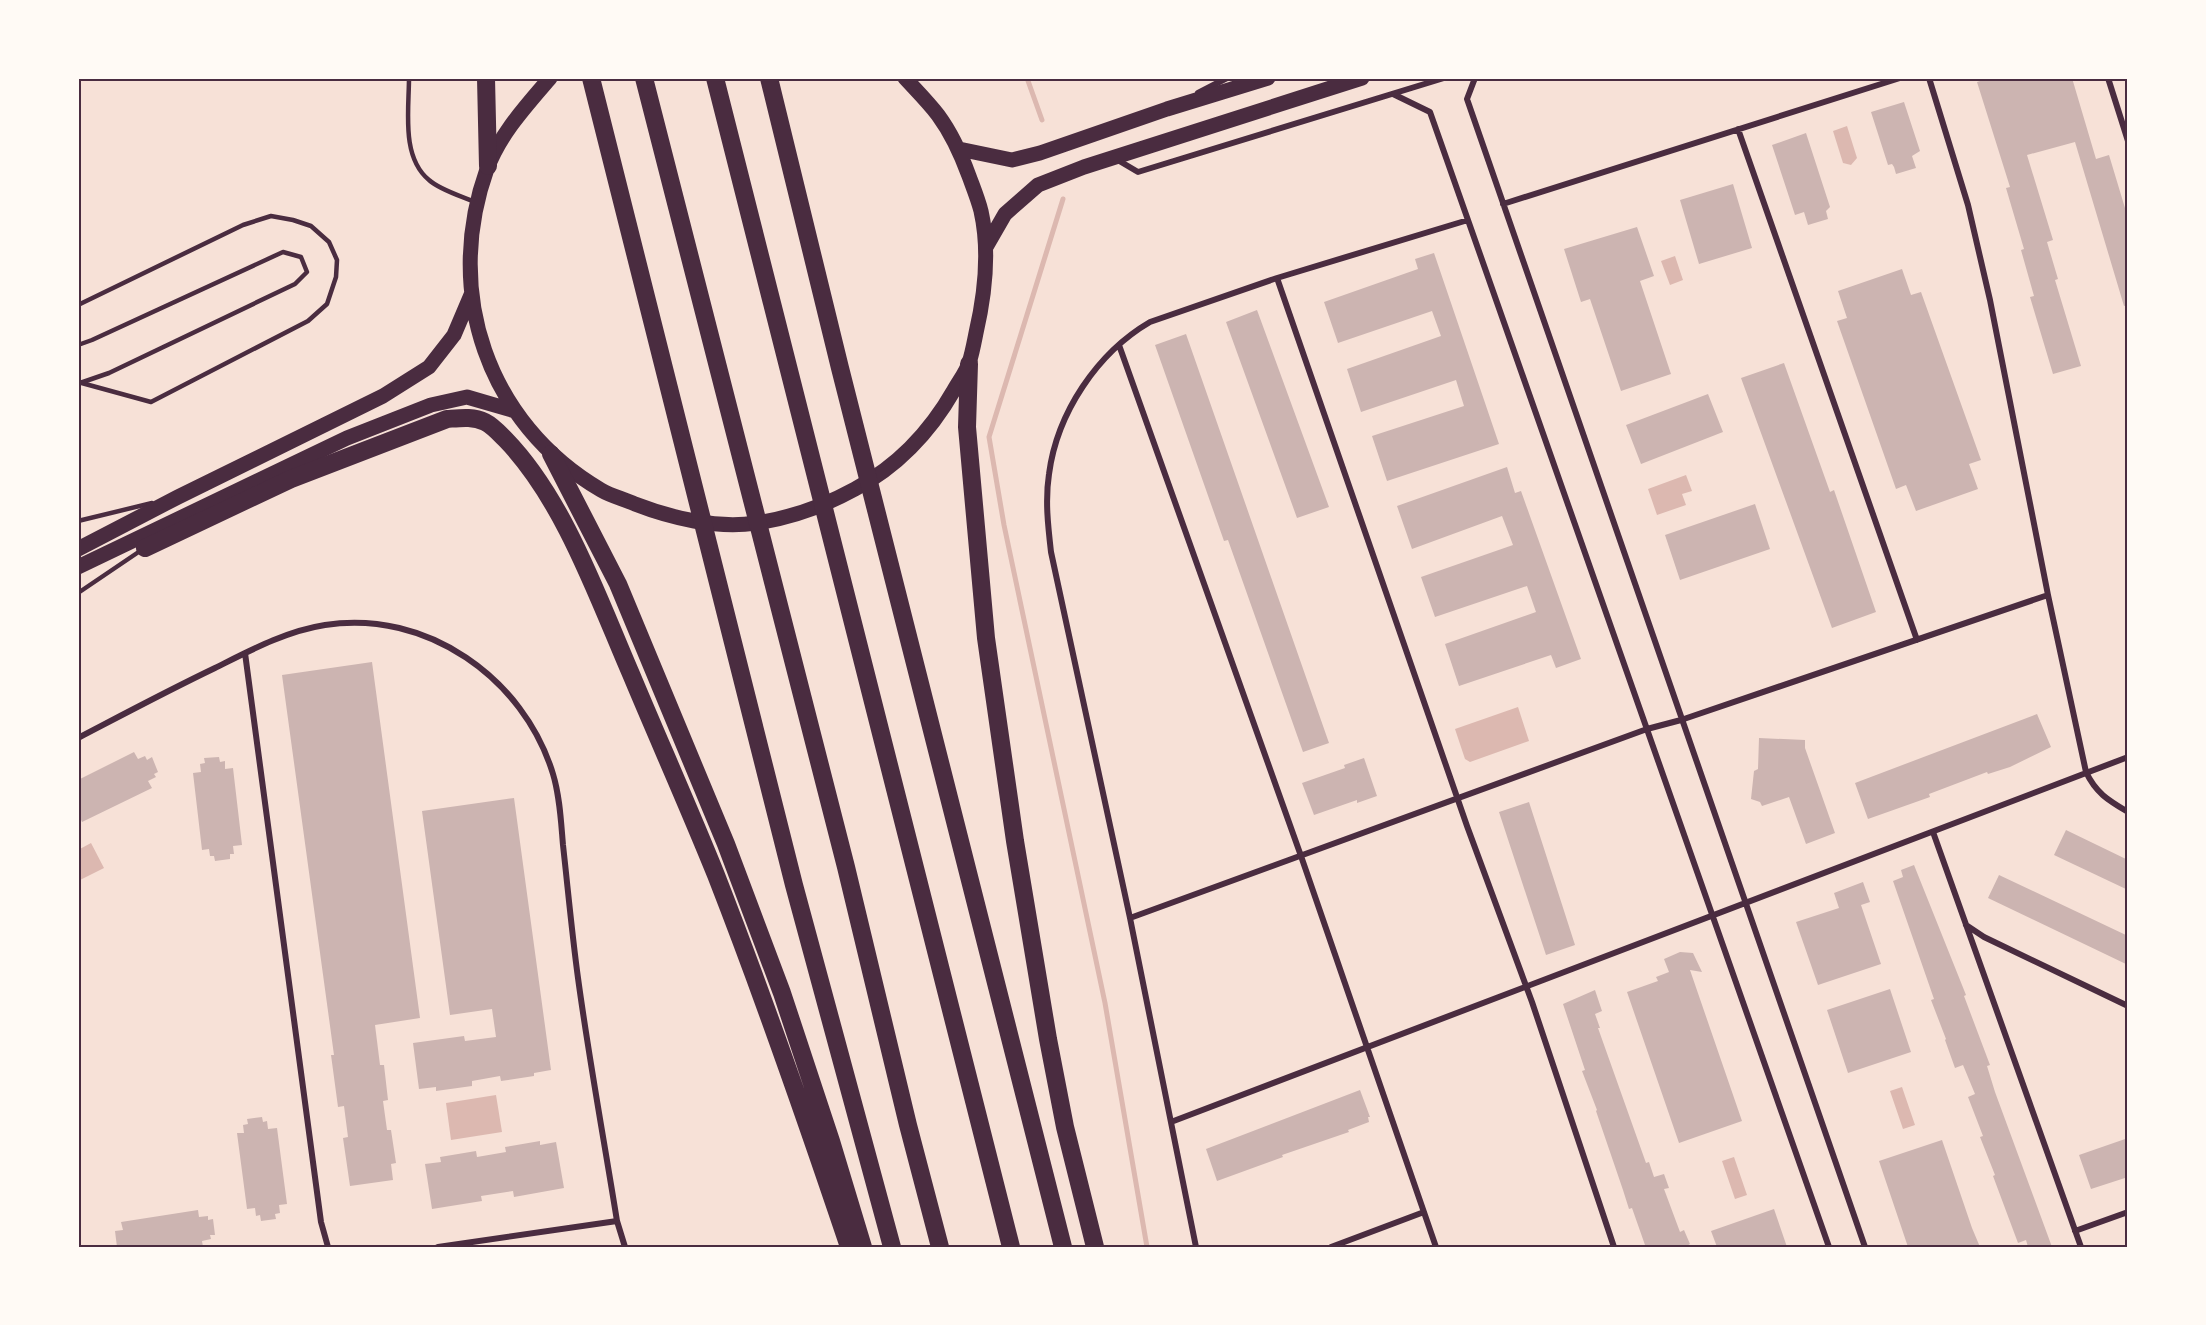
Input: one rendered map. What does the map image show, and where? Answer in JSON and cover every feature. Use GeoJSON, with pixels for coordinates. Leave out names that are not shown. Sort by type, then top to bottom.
{"type":"FeatureCollection","features":[{"type":"Feature","properties":{"kind":"highway"},"geometry":{"type":"LineString","coordinates":[[486,78],[488,166]]}},
{"type":"Feature","properties":{"kind":"highway"},"geometry":{"type":"LineString","coordinates":[[591,78],[794,885],[892,1247]]}},
{"type":"Feature","properties":{"kind":"highway"},"geometry":{"type":"LineString","coordinates":[[644,78],[846,867],[940,1247]]}},
{"type":"Feature","properties":{"kind":"highway"},"geometry":{"type":"LineString","coordinates":[[715,78],[1011,1247]]}},
{"type":"Feature","properties":{"kind":"highway"},"geometry":{"type":"LineString","coordinates":[[769,78],[840,368],[1063,1247]]}},
{"type":"Feature","properties":{"kind":"highway"},"geometry":{"type":"LineString","coordinates":[[969,364],[967,427],[987,649],[1015,841],[1048,1039],[1065,1127],[1095,1247]]}},
{"type":"Feature","properties":{"kind":"highway"},"geometry":{"type":"LineString","coordinates":[[145,548],[291,479],[447,419],[469,417],[485,422],[498,432],[543,485],[566,528],[658,737],[716,875],[773,1027],[849,1247]]}},
{"type":"Feature","properties":{"kind":"highway"},"geometry":{"type":"LineString","coordinates":[[551,454],[618,584],[726,844],[786,1005],[863,1247]]}},
{"type":"Feature","properties":{"kind":"main road"},"geometry":{"type":"LineString","coordinates":[[550,78],[514,119],[488,166],[471,231],[469,264],[471,295],[478,333],[490,366],[515,411],[551,454],[602,491],[652,511],[684,519],[723,524],[753,524],[797,515],[838,498],[874,479],[904,454],[938,418],[969,364],[984,300],[986,247],[981,210],[959,149],[939,117],[905,78]]}},
{"type":"Feature","properties":{"kind":"main road"},"geometry":{"type":"LineString","coordinates":[[959,149],[1012,160],[1040,153],[1167,109],[1268,78]]}},
{"type":"Feature","properties":{"kind":"main road"},"geometry":{"type":"LineString","coordinates":[[986,247],[1005,214],[1038,185],[1113,157],[1362,78]]}},
{"type":"Feature","properties":{"kind":"main road"},"geometry":{"type":"LineString","coordinates":[[78,549],[383,396],[429,367],[454,335],[471,295]]}},
{"type":"Feature","properties":{"kind":"main road"},"geometry":{"type":"LineString","coordinates":[[78,567],[346,438],[431,405],[467,397],[515,411]]}},
{"type":"Feature","properties":{"kind":"street"},"geometry":{"type":"LineString","coordinates":[[1167,109],[1227,78]]}},
{"type":"Feature","properties":{"kind":"street"},"geometry":{"type":"LineString","coordinates":[[1113,157],[1138,172],[1444,78]]}},
{"type":"Feature","properties":{"kind":"street"},"geometry":{"type":"LineString","coordinates":[[1475,78],[1467,99],[1865,1247]]}},
{"type":"Feature","properties":{"kind":"street"},"geometry":{"type":"LineString","coordinates":[[1503,204],[1900,78]]}},
{"type":"Feature","properties":{"kind":"street"},"geometry":{"type":"LineString","coordinates":[[1929,78],[1968,205],[1990,300],[2048,595],[2086,772],[2094,788],[2109,801],[2128,812]]}},
{"type":"Feature","properties":{"kind":"street"},"geometry":{"type":"LineString","coordinates":[[2108,78],[2128,141]]}},
{"type":"Feature","properties":{"kind":"street"},"geometry":{"type":"LineString","coordinates":[[1393,94],[1430,112],[1828,1247]]}},
{"type":"Feature","properties":{"kind":"street"},"geometry":{"type":"LineString","coordinates":[[1738,129],[1917,639]]}},
{"type":"Feature","properties":{"kind":"street"},"geometry":{"type":"LineString","coordinates":[[1196,1247],[1130,918],[1051,552],[1047,517],[1048,476],[1062,424],[1080,392],[1100,365],[1119,345],[1133,332],[1151,321],[1276,278],[1468,220]]}},
{"type":"Feature","properties":{"kind":"street"},"geometry":{"type":"LineString","coordinates":[[1276,278],[1457,798],[1527,988],[1614,1247]]}},
{"type":"Feature","properties":{"kind":"street"},"geometry":{"type":"LineString","coordinates":[[1119,345],[1301,856],[1436,1247]]}},
{"type":"Feature","properties":{"kind":"street"},"geometry":{"type":"LineString","coordinates":[[1130,918],[1647,729],[1682,720],[2048,595]]}},
{"type":"Feature","properties":{"kind":"street"},"geometry":{"type":"LineString","coordinates":[[78,738],[244,653],[285,636],[322,625],[346,622],[393,627],[433,638],[462,653],[491,675],[513,699],[538,737],[553,775],[578,978],[617,1221],[625,1247]]}},
{"type":"Feature","properties":{"kind":"street"},"geometry":{"type":"LineString","coordinates":[[244,653],[321,1222],[327,1247]]}},
{"type":"Feature","properties":{"kind":"street"},"geometry":{"type":"LineString","coordinates":[[1172,1122],[2128,757]]}},
{"type":"Feature","properties":{"kind":"street"},"geometry":{"type":"LineString","coordinates":[[1933,832],[2081,1247]]}},
{"type":"Feature","properties":{"kind":"street"},"geometry":{"type":"LineString","coordinates":[[1966,924],[1984,937],[2128,1006]]}},
{"type":"Feature","properties":{"kind":"street"},"geometry":{"type":"LineString","coordinates":[[1331,1247],[1424,1212]]}},
{"type":"Feature","properties":{"kind":"street"},"geometry":{"type":"LineString","coordinates":[[2075,1231],[2128,1212]]}},
{"type":"Feature","properties":{"kind":"street"},"geometry":{"type":"LineString","coordinates":[[438,1247],[617,1221]]}},
{"type":"Feature","properties":{"kind":"lane"},"geometry":{"type":"LineString","coordinates":[[409,78],[410,145],[417,167],[430,182],[477,203]]}},
{"type":"Feature","properties":{"kind":"lane"},"geometry":{"type":"LineString","coordinates":[[78,305],[243,225],[271,216],[311,226],[329,242],[337,260],[336,277],[327,304],[308,321],[151,402],[79,383]]}},
{"type":"Feature","properties":{"kind":"lane"},"geometry":{"type":"LineString","coordinates":[[78,345],[283,252],[300,257],[307,272],[295,284],[109,373],[79,383]]}},
{"type":"Feature","properties":{"kind":"lane"},"geometry":{"type":"LineString","coordinates":[[78,593],[231,493]]}},
{"type":"Feature","properties":{"kind":"lane"},"geometry":{"type":"LineString","coordinates":[[78,521],[178,497]]}},
{"type":"Feature","properties":{"kind":"shaded area"},"geometry":{"type":"Polygon","coordinates":[[[1847,126],[1857,158],[1851,165],[1843,163],[1833,131],[1847,126]]]}},
{"type":"Feature","properties":{"kind":"shaded area"},"geometry":{"type":"Polygon","coordinates":[[[1675,256],[1683,280],[1670,285],[1661,261],[1675,256]]]}},
{"type":"Feature","properties":{"kind":"shaded area"},"geometry":{"type":"Polygon","coordinates":[[[1686,475],[1692,491],[1682,494],[1686,505],[1657,515],[1648,489],[1686,475]]]}},
{"type":"Feature","properties":{"kind":"shaded area"},"geometry":{"type":"Polygon","coordinates":[[[1518,707],[1529,741],[1470,762],[1465,759],[1455,729],[1518,707]]]}},
{"type":"Feature","properties":{"kind":"shaded area"},"geometry":{"type":"Polygon","coordinates":[[[91,843],[104,868],[78,881],[78,850],[91,843]]]}},
{"type":"Feature","properties":{"kind":"shaded area"},"geometry":{"type":"Polygon","coordinates":[[[1902,1087],[1915,1125],[1903,1129],[1890,1091],[1902,1087]]]}},
{"type":"Feature","properties":{"kind":"shaded area"},"geometry":{"type":"Polygon","coordinates":[[[496,1095],[502,1132],[451,1140],[446,1103],[496,1095]]]}},
{"type":"Feature","properties":{"kind":"shaded area"},"geometry":{"type":"Polygon","coordinates":[[[1734,1157],[1747,1195],[1735,1199],[1722,1161],[1734,1157]]]}},
{"type":"Feature","properties":{"kind":"building"},"geometry":{"type":"Polygon","coordinates":[[[1990,78],[2072,78],[2096,159],[2109,155],[2128,218],[2128,305],[2124,306],[2075,142],[2027,155],[2053,240],[2047,242],[2058,279],[2055,280],[2081,366],[2053,374],[2030,297],[2034,296],[2021,250],[2024,249],[2006,188],[2010,187],[1977,82],[1990,78]]]}},
{"type":"Feature","properties":{"kind":"building"},"geometry":{"type":"Polygon","coordinates":[[[1904,102],[1920,151],[1912,156],[1916,168],[1896,174],[1892,164],[1888,165],[1871,112],[1904,102]]]}},
{"type":"Feature","properties":{"kind":"building"},"geometry":{"type":"Polygon","coordinates":[[[1806,133],[1830,207],[1826,211],[1828,219],[1808,225],[1804,212],[1795,215],[1772,145],[1806,133]]]}},
{"type":"Feature","properties":{"kind":"building"},"geometry":{"type":"Polygon","coordinates":[[[1733,184],[1752,248],[1699,264],[1680,200],[1733,184]]]}},
{"type":"Feature","properties":{"kind":"building"},"geometry":{"type":"Polygon","coordinates":[[[1637,227],[1654,276],[1640,281],[1671,374],[1621,391],[1590,299],[1581,302],[1564,249],[1637,227]]]}},
{"type":"Feature","properties":{"kind":"building"},"geometry":{"type":"Polygon","coordinates":[[[1434,253],[1499,444],[1387,481],[1372,436],[1464,406],[1456,380],[1361,412],[1347,369],[1441,336],[1432,311],[1338,343],[1324,302],[1418,269],[1415,259],[1434,253]]]}},
{"type":"Feature","properties":{"kind":"building"},"geometry":{"type":"Polygon","coordinates":[[[1902,269],[1911,295],[1921,292],[1981,460],[1969,464],[1978,489],[1916,511],[1906,485],[1896,489],[1837,321],[1847,318],[1838,291],[1902,269]]]}},
{"type":"Feature","properties":{"kind":"building"},"geometry":{"type":"Polygon","coordinates":[[[1257,310],[1329,507],[1297,518],[1226,322],[1257,310]]]}},
{"type":"Feature","properties":{"kind":"building"},"geometry":{"type":"Polygon","coordinates":[[[1186,334],[1329,743],[1303,752],[1228,540],[1224,541],[1155,345],[1186,334]]]}},
{"type":"Feature","properties":{"kind":"building"},"geometry":{"type":"Polygon","coordinates":[[[1784,363],[1830,492],[1834,490],[1876,612],[1832,628],[1741,378],[1784,363]]]}},
{"type":"Feature","properties":{"kind":"building"},"geometry":{"type":"Polygon","coordinates":[[[1708,394],[1723,432],[1641,464],[1626,425],[1708,394]]]}},
{"type":"Feature","properties":{"kind":"building"},"geometry":{"type":"Polygon","coordinates":[[[1507,467],[1515,493],[1521,491],[1581,659],[1556,668],[1551,655],[1459,686],[1445,644],[1536,612],[1527,586],[1435,617],[1421,577],[1513,545],[1502,516],[1412,549],[1397,506],[1507,467]]]}},
{"type":"Feature","properties":{"kind":"building"},"geometry":{"type":"Polygon","coordinates":[[[1755,504],[1770,549],[1680,580],[1665,535],[1755,504]]]}},
{"type":"Feature","properties":{"kind":"building"},"geometry":{"type":"Polygon","coordinates":[[[372,662],[420,1018],[375,1025],[380,1065],[384,1065],[388,1100],[383,1101],[387,1130],[391,1130],[396,1163],[391,1164],[393,1180],[350,1186],[343,1138],[348,1137],[344,1106],[338,1107],[331,1055],[334,1055],[282,675],[372,662]]]}},
{"type":"Feature","properties":{"kind":"building"},"geometry":{"type":"Polygon","coordinates":[[[2037,714],[2051,747],[2010,767],[1988,774],[1987,772],[1929,794],[1930,797],[1868,819],[1855,783],[2037,714]]]}},
{"type":"Feature","properties":{"kind":"building"},"geometry":{"type":"Polygon","coordinates":[[[1759,738],[1805,740],[1805,748],[1835,833],[1806,844],[1789,797],[1762,806],[1760,802],[1751,799],[1754,771],[1758,769],[1759,738]]]}},
{"type":"Feature","properties":{"kind":"building"},"geometry":{"type":"Polygon","coordinates":[[[134,752],[138,759],[145,756],[147,760],[152,757],[158,772],[154,774],[156,777],[148,781],[152,788],[82,822],[78,813],[78,780],[134,752]]]}},
{"type":"Feature","properties":{"kind":"building"},"geometry":{"type":"Polygon","coordinates":[[[219,757],[220,762],[225,761],[225,769],[233,768],[242,845],[233,846],[234,854],[230,854],[230,859],[215,861],[214,856],[210,856],[209,849],[202,850],[193,773],[201,772],[200,764],[205,763],[204,758],[219,757]]]}},
{"type":"Feature","properties":{"kind":"building"},"geometry":{"type":"Polygon","coordinates":[[[1364,758],[1377,796],[1357,803],[1357,800],[1314,815],[1302,783],[1345,768],[1344,765],[1364,758]]]}},
{"type":"Feature","properties":{"kind":"building"},"geometry":{"type":"Polygon","coordinates":[[[514,798],[551,1070],[534,1073],[534,1076],[501,1081],[500,1076],[472,1081],[472,1086],[436,1091],[436,1087],[419,1089],[413,1043],[464,1036],[465,1041],[496,1037],[492,1009],[450,1015],[422,811],[514,798]]]}},
{"type":"Feature","properties":{"kind":"building"},"geometry":{"type":"Polygon","coordinates":[[[1529,802],[1575,945],[1546,955],[1499,812],[1529,802]]]}},
{"type":"Feature","properties":{"kind":"building"},"geometry":{"type":"Polygon","coordinates":[[[2066,830],[2128,860],[2128,890],[2054,855],[2066,830]]]}},
{"type":"Feature","properties":{"kind":"building"},"geometry":{"type":"Polygon","coordinates":[[[1914,865],[1966,995],[1964,996],[1990,1065],[1987,1066],[1995,1092],[2052,1247],[2028,1247],[2026,1240],[2018,1243],[1993,1176],[1995,1175],[1980,1137],[1983,1136],[1968,1097],[1975,1094],[1963,1065],[1955,1068],[1893,881],[1903,877],[1901,870],[1914,865]]]}},
{"type":"Feature","properties":{"kind":"building"},"geometry":{"type":"Polygon","coordinates":[[[1999,875],[2128,936],[2128,965],[1988,898],[1999,875]]]}},
{"type":"Feature","properties":{"kind":"building"},"geometry":{"type":"Polygon","coordinates":[[[1863,882],[1870,902],[1861,905],[1881,964],[1818,985],[1796,922],[1839,908],[1834,893],[1863,882]]]}},
{"type":"Feature","properties":{"kind":"building"},"geometry":{"type":"Polygon","coordinates":[[[1680,952],[1693,953],[1702,972],[1690,970],[1742,1121],[1679,1143],[1627,992],[1658,981],[1656,977],[1669,972],[1664,959],[1680,952]]]}},
{"type":"Feature","properties":{"kind":"building"},"geometry":{"type":"Polygon","coordinates":[[[1890,989],[1911,1052],[1848,1073],[1827,1010],[1890,989]]]}},
{"type":"Feature","properties":{"kind":"building"},"geometry":{"type":"Polygon","coordinates":[[[1595,990],[1602,1011],[1595,1014],[1600,1028],[1598,1028],[1646,1163],[1649,1162],[1654,1177],[1664,1174],[1669,1188],[1664,1189],[1680,1232],[1684,1230],[1690,1244],[1685,1247],[1644,1247],[1632,1208],[1629,1209],[1582,1071],[1585,1070],[1563,1004],[1595,990]]]}},
{"type":"Feature","properties":{"kind":"building"},"geometry":{"type":"Polygon","coordinates":[[[1360,1090],[1370,1117],[1368,1117],[1369,1122],[1348,1130],[1349,1132],[1217,1181],[1206,1149],[1360,1090]]]}},
{"type":"Feature","properties":{"kind":"building"},"geometry":{"type":"Polygon","coordinates":[[[262,1117],[263,1122],[267,1121],[268,1129],[277,1128],[287,1204],[279,1205],[280,1213],[275,1214],[276,1219],[261,1221],[260,1215],[256,1216],[255,1208],[247,1209],[237,1133],[244,1133],[243,1125],[248,1124],[247,1119],[262,1117]]]}},
{"type":"Feature","properties":{"kind":"building"},"geometry":{"type":"Polygon","coordinates":[[[2128,1138],[2128,1177],[2091,1189],[2079,1155],[2128,1138]]]}},
{"type":"Feature","properties":{"kind":"building"},"geometry":{"type":"Polygon","coordinates":[[[1942,1140],[1980,1247],[1908,1247],[1879,1161],[1942,1140]]]}},
{"type":"Feature","properties":{"kind":"building"},"geometry":{"type":"Polygon","coordinates":[[[540,1141],[540,1145],[556,1142],[564,1188],[514,1197],[513,1191],[481,1196],[482,1201],[432,1209],[425,1164],[441,1162],[440,1157],[476,1151],[477,1157],[506,1152],[505,1147],[540,1141]]]}},
{"type":"Feature","properties":{"kind":"building"},"geometry":{"type":"Polygon","coordinates":[[[1774,1209],[1787,1247],[1717,1247],[1711,1231],[1774,1209]]]}},
{"type":"Feature","properties":{"kind":"building"},"geometry":{"type":"Polygon","coordinates":[[[198,1210],[199,1217],[208,1216],[208,1220],[213,1219],[215,1235],[210,1235],[211,1239],[202,1241],[203,1247],[117,1247],[115,1231],[123,1230],[121,1222],[198,1210]]]}},
{"type":"Feature","properties":{"kind":"waterway"},"geometry":{"type":"LineString","coordinates":[[1027,78],[1042,120]]}},
{"type":"Feature","properties":{"kind":"waterway"},"geometry":{"type":"LineString","coordinates":[[1063,199],[989,437],[1004,525],[1105,1003],[1147,1247]]}}]}
